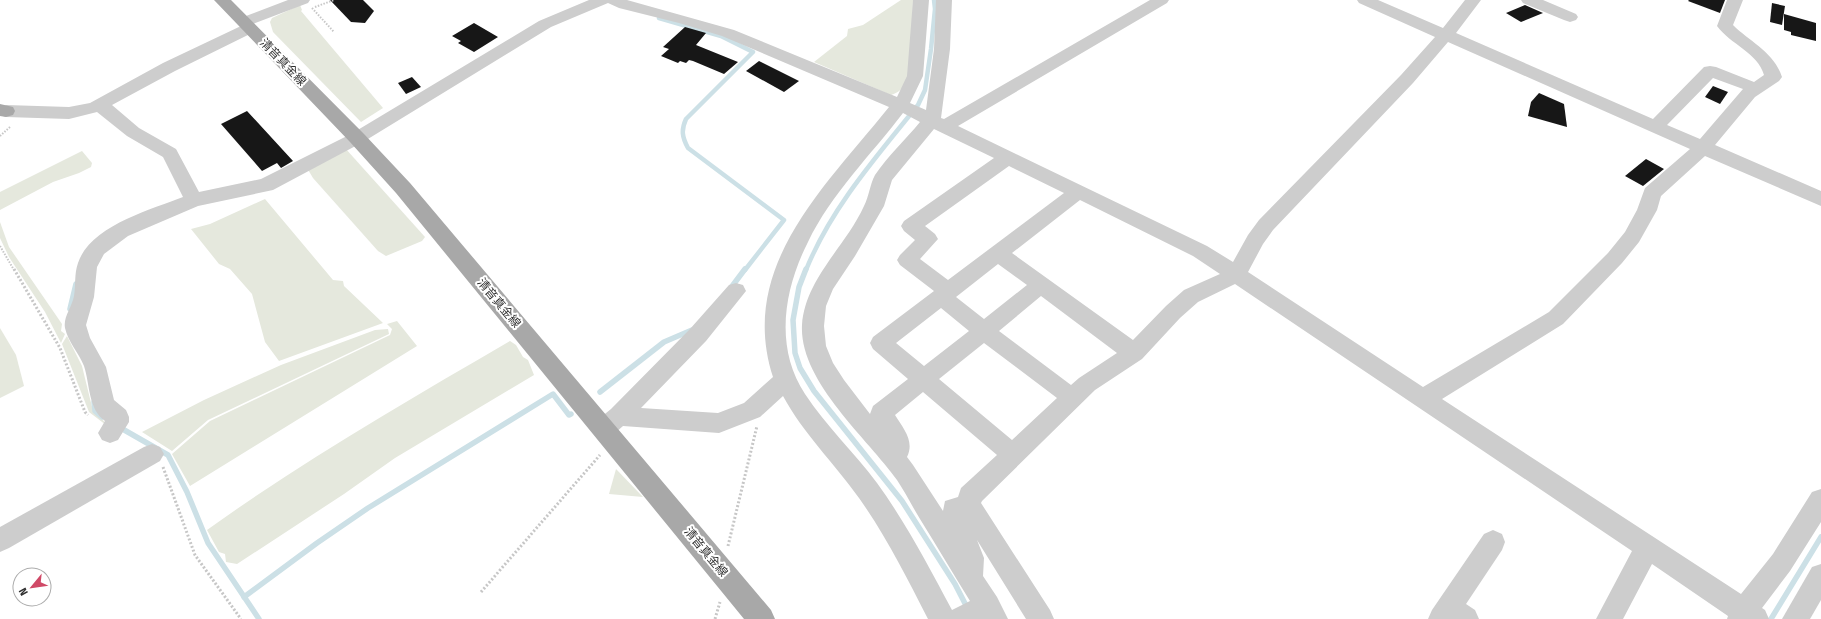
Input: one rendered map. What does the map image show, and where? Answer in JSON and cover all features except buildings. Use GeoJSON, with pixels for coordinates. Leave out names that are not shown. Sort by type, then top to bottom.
{"type":"FeatureCollection","features":[{"type":"Feature","properties":{"kind":"main road","name":"清音真金線"},"geometry":{"type":"LineString","coordinates":[[222,0],[357,138],[408,194],[612,429],[722,572],[761,619]]}},
{"type":"Feature","properties":{"kind":"street"},"geometry":{"type":"LineString","coordinates":[[114,427],[118,417],[106,406],[102,399],[95,367],[76,328],[75,320],[84,298],[86,269],[89,259],[96,249],[108,239],[193,198],[266,185],[357,138],[544,24],[602,0]]}},
{"type":"Feature","properties":{"kind":"street"},"geometry":{"type":"LineString","coordinates":[[614,0],[625,5],[685,20],[728,33],[921,115],[1200,251],[1236,273],[1749,616],[1771,578],[1796,542],[1821,500]]}},
{"type":"Feature","properties":{"kind":"street"},"geometry":{"type":"LineString","coordinates":[[921,0],[912,87],[921,115]]}},
{"type":"Feature","properties":{"kind":"street"},"geometry":{"type":"LineString","coordinates":[[944,0],[942,50],[935,109],[921,115],[883,178],[874,206],[848,251],[824,286],[816,306],[813,326],[815,346],[823,366],[851,408],[905,472],[970,578],[981,614]]}},
{"type":"Feature","properties":{"kind":"street"},"geometry":{"type":"LineString","coordinates":[[942,619],[889,522],[868,490],[794,398],[775,345],[774,316],[777,295],[784,272],[800,237],[817,209],[921,115],[1161,0]]}},
{"type":"Feature","properties":{"kind":"street"},"geometry":{"type":"LineString","coordinates":[[1365,0],[1821,199]]}},
{"type":"Feature","properties":{"kind":"street"},"geometry":{"type":"LineString","coordinates":[[970,578],[971,558],[954,509],[965,506],[970,496],[1087,384],[1131,351],[1191,296],[1225,281],[1236,273],[1255,240],[1266,225],[1407,79],[1446,35],[1473,0]]}},
{"type":"Feature","properties":{"kind":"street"},"geometry":{"type":"LineString","coordinates":[[1529,0],[1570,17]]}},
{"type":"Feature","properties":{"kind":"street"},"geometry":{"type":"LineString","coordinates":[[1424,398],[1556,318],[1615,258],[1632,237],[1647,210],[1652,193],[1703,147],[1749,93],[1773,77],[1772,69],[1759,54],[1725,26],[1735,0]]}},
{"type":"Feature","properties":{"kind":"street"},"geometry":{"type":"LineString","coordinates":[[3,110],[69,113],[82,111],[100,105],[247,25],[308,4]]}},
{"type":"Feature","properties":{"kind":"street"},"geometry":{"type":"LineString","coordinates":[[1656,127],[1710,71],[1756,88]]}},
{"type":"Feature","properties":{"kind":"street"},"geometry":{"type":"LineString","coordinates":[[100,105],[132,132],[170,153],[193,198]]}},
{"type":"Feature","properties":{"kind":"street"},"geometry":{"type":"LineString","coordinates":[[1009,157],[911,226],[928,239],[907,260],[984,331],[1063,391]]}},
{"type":"Feature","properties":{"kind":"street"},"geometry":{"type":"LineString","coordinates":[[1004,448],[881,343],[1079,191]]}},
{"type":"Feature","properties":{"kind":"street"},"geometry":{"type":"LineString","coordinates":[[998,253],[1131,351]]}},
{"type":"Feature","properties":{"kind":"street"},"geometry":{"type":"LineString","coordinates":[[892,456],[898,451],[898,440],[881,413],[1041,285]]}},
{"type":"Feature","properties":{"kind":"street"},"geometry":{"type":"LineString","coordinates":[[612,429],[736,291]]}},
{"type":"Feature","properties":{"kind":"street"},"geometry":{"type":"LineString","coordinates":[[612,429],[719,423],[752,410],[786,379]]}},
{"type":"Feature","properties":{"kind":"street"},"geometry":{"type":"LineString","coordinates":[[0,540],[152,454]]}},
{"type":"Feature","properties":{"kind":"street"},"geometry":{"type":"LineString","coordinates":[[965,506],[1041,619]]}},
{"type":"Feature","properties":{"kind":"street"},"geometry":{"type":"LineString","coordinates":[[1452,615],[1493,542]]}},
{"type":"Feature","properties":{"kind":"street"},"geometry":{"type":"LineString","coordinates":[[1609,619],[1648,548]]}},
{"type":"Feature","properties":{"kind":"street"},"geometry":{"type":"LineString","coordinates":[[1795,619],[1821,576]]}},
{"type":"Feature","properties":{"kind":"path"},"geometry":{"type":"LineString","coordinates":[[308,4],[334,0]]}},
{"type":"Feature","properties":{"kind":"path"},"geometry":{"type":"LineString","coordinates":[[308,4],[334,32]]}},
{"type":"Feature","properties":{"kind":"path"},"geometry":{"type":"LineString","coordinates":[[722,572],[759,418],[756,406]]}},
{"type":"Feature","properties":{"kind":"path"},"geometry":{"type":"LineString","coordinates":[[481,592],[602,454],[612,429]]}},
{"type":"Feature","properties":{"kind":"shaded area"},"geometry":{"type":"Polygon","coordinates":[[[901,0],[913,0],[913,31],[912,55],[908,76],[904,86],[899,91],[891,95],[814,62],[847,36],[848,29],[863,25],[901,0]]]}},
{"type":"Feature","properties":{"kind":"shaded area"},"geometry":{"type":"Polygon","coordinates":[[[300,5],[301,11],[383,108],[361,122],[273,32],[270,22],[272,18],[300,5]]]}},
{"type":"Feature","properties":{"kind":"shaded area"},"geometry":{"type":"Polygon","coordinates":[[[345,148],[425,237],[422,241],[386,256],[378,251],[313,178],[307,168],[345,148]]]}},
{"type":"Feature","properties":{"kind":"shaded area"},"geometry":{"type":"Polygon","coordinates":[[[82,151],[92,163],[91,167],[53,182],[0,210],[0,192],[82,151]]]}},
{"type":"Feature","properties":{"kind":"shaded area"},"geometry":{"type":"Polygon","coordinates":[[[265,199],[333,280],[343,281],[344,286],[383,323],[279,361],[265,342],[252,294],[230,269],[219,264],[191,229],[210,224],[265,199]]]}},
{"type":"Feature","properties":{"kind":"shaded area"},"geometry":{"type":"Polygon","coordinates":[[[0,222],[9,247],[62,324],[61,331],[65,334],[61,343],[45,312],[9,257],[0,238],[0,222]]]}},
{"type":"Feature","properties":{"kind":"shaded area"},"geometry":{"type":"Polygon","coordinates":[[[397,321],[417,346],[190,486],[172,454],[210,421],[390,335],[392,329],[387,324],[397,321]]]}},
{"type":"Feature","properties":{"kind":"shaded area"},"geometry":{"type":"Polygon","coordinates":[[[0,328],[16,355],[24,386],[0,398],[0,328]]]}},
{"type":"Feature","properties":{"kind":"shaded area"},"geometry":{"type":"Polygon","coordinates":[[[388,329],[389,334],[208,420],[172,451],[142,432],[204,400],[281,365],[375,330],[388,329]]]}},
{"type":"Feature","properties":{"kind":"shaded area"},"geometry":{"type":"Polygon","coordinates":[[[67,336],[82,366],[93,411],[106,423],[106,425],[89,412],[62,344],[67,336]]]}},
{"type":"Feature","properties":{"kind":"shaded area"},"geometry":{"type":"Polygon","coordinates":[[[510,341],[516,345],[523,357],[528,360],[534,375],[395,458],[344,494],[237,564],[226,562],[225,554],[219,552],[207,530],[318,456],[394,409],[510,341]]]}},
{"type":"Feature","properties":{"kind":"shaded area"},"geometry":{"type":"Polygon","coordinates":[[[616,469],[643,497],[609,494],[616,469]]]}},
{"type":"Feature","properties":{"kind":"waterway"},"geometry":{"type":"LineString","coordinates":[[806,270],[828,225],[856,183],[918,105],[925,90],[931,49],[935,9],[934,0]]}},
{"type":"Feature","properties":{"kind":"waterway"},"geometry":{"type":"LineString","coordinates":[[659,18],[721,36],[753,52],[686,119],[683,127],[683,137],[688,148],[784,220],[745,270]]}},
{"type":"Feature","properties":{"kind":"waterway"},"geometry":{"type":"LineString","coordinates":[[730,289],[745,269]]}},
{"type":"Feature","properties":{"kind":"waterway"},"geometry":{"type":"LineString","coordinates":[[806,269],[799,287],[793,320],[795,353],[800,368],[814,391],[902,501],[955,584],[973,619]]}},
{"type":"Feature","properties":{"kind":"waterway"},"geometry":{"type":"LineString","coordinates":[[70,309],[76,284]]}},
{"type":"Feature","properties":{"kind":"waterway"},"geometry":{"type":"LineString","coordinates":[[600,392],[664,342],[692,330]]}},
{"type":"Feature","properties":{"kind":"waterway"},"geometry":{"type":"LineString","coordinates":[[244,597],[317,543],[368,508],[553,394],[569,415],[571,414]]}},
{"type":"Feature","properties":{"kind":"waterway"},"geometry":{"type":"LineString","coordinates":[[94,402],[95,411],[102,417]]}},
{"type":"Feature","properties":{"kind":"waterway"},"geometry":{"type":"LineString","coordinates":[[119,427],[168,455],[187,492],[208,543],[244,597]]}},
{"type":"Feature","properties":{"kind":"waterway"},"geometry":{"type":"LineString","coordinates":[[1771,619],[1821,537]]}},
{"type":"Feature","properties":{"kind":"waterway"},"geometry":{"type":"LineString","coordinates":[[244,597],[259,619]]}}]}
